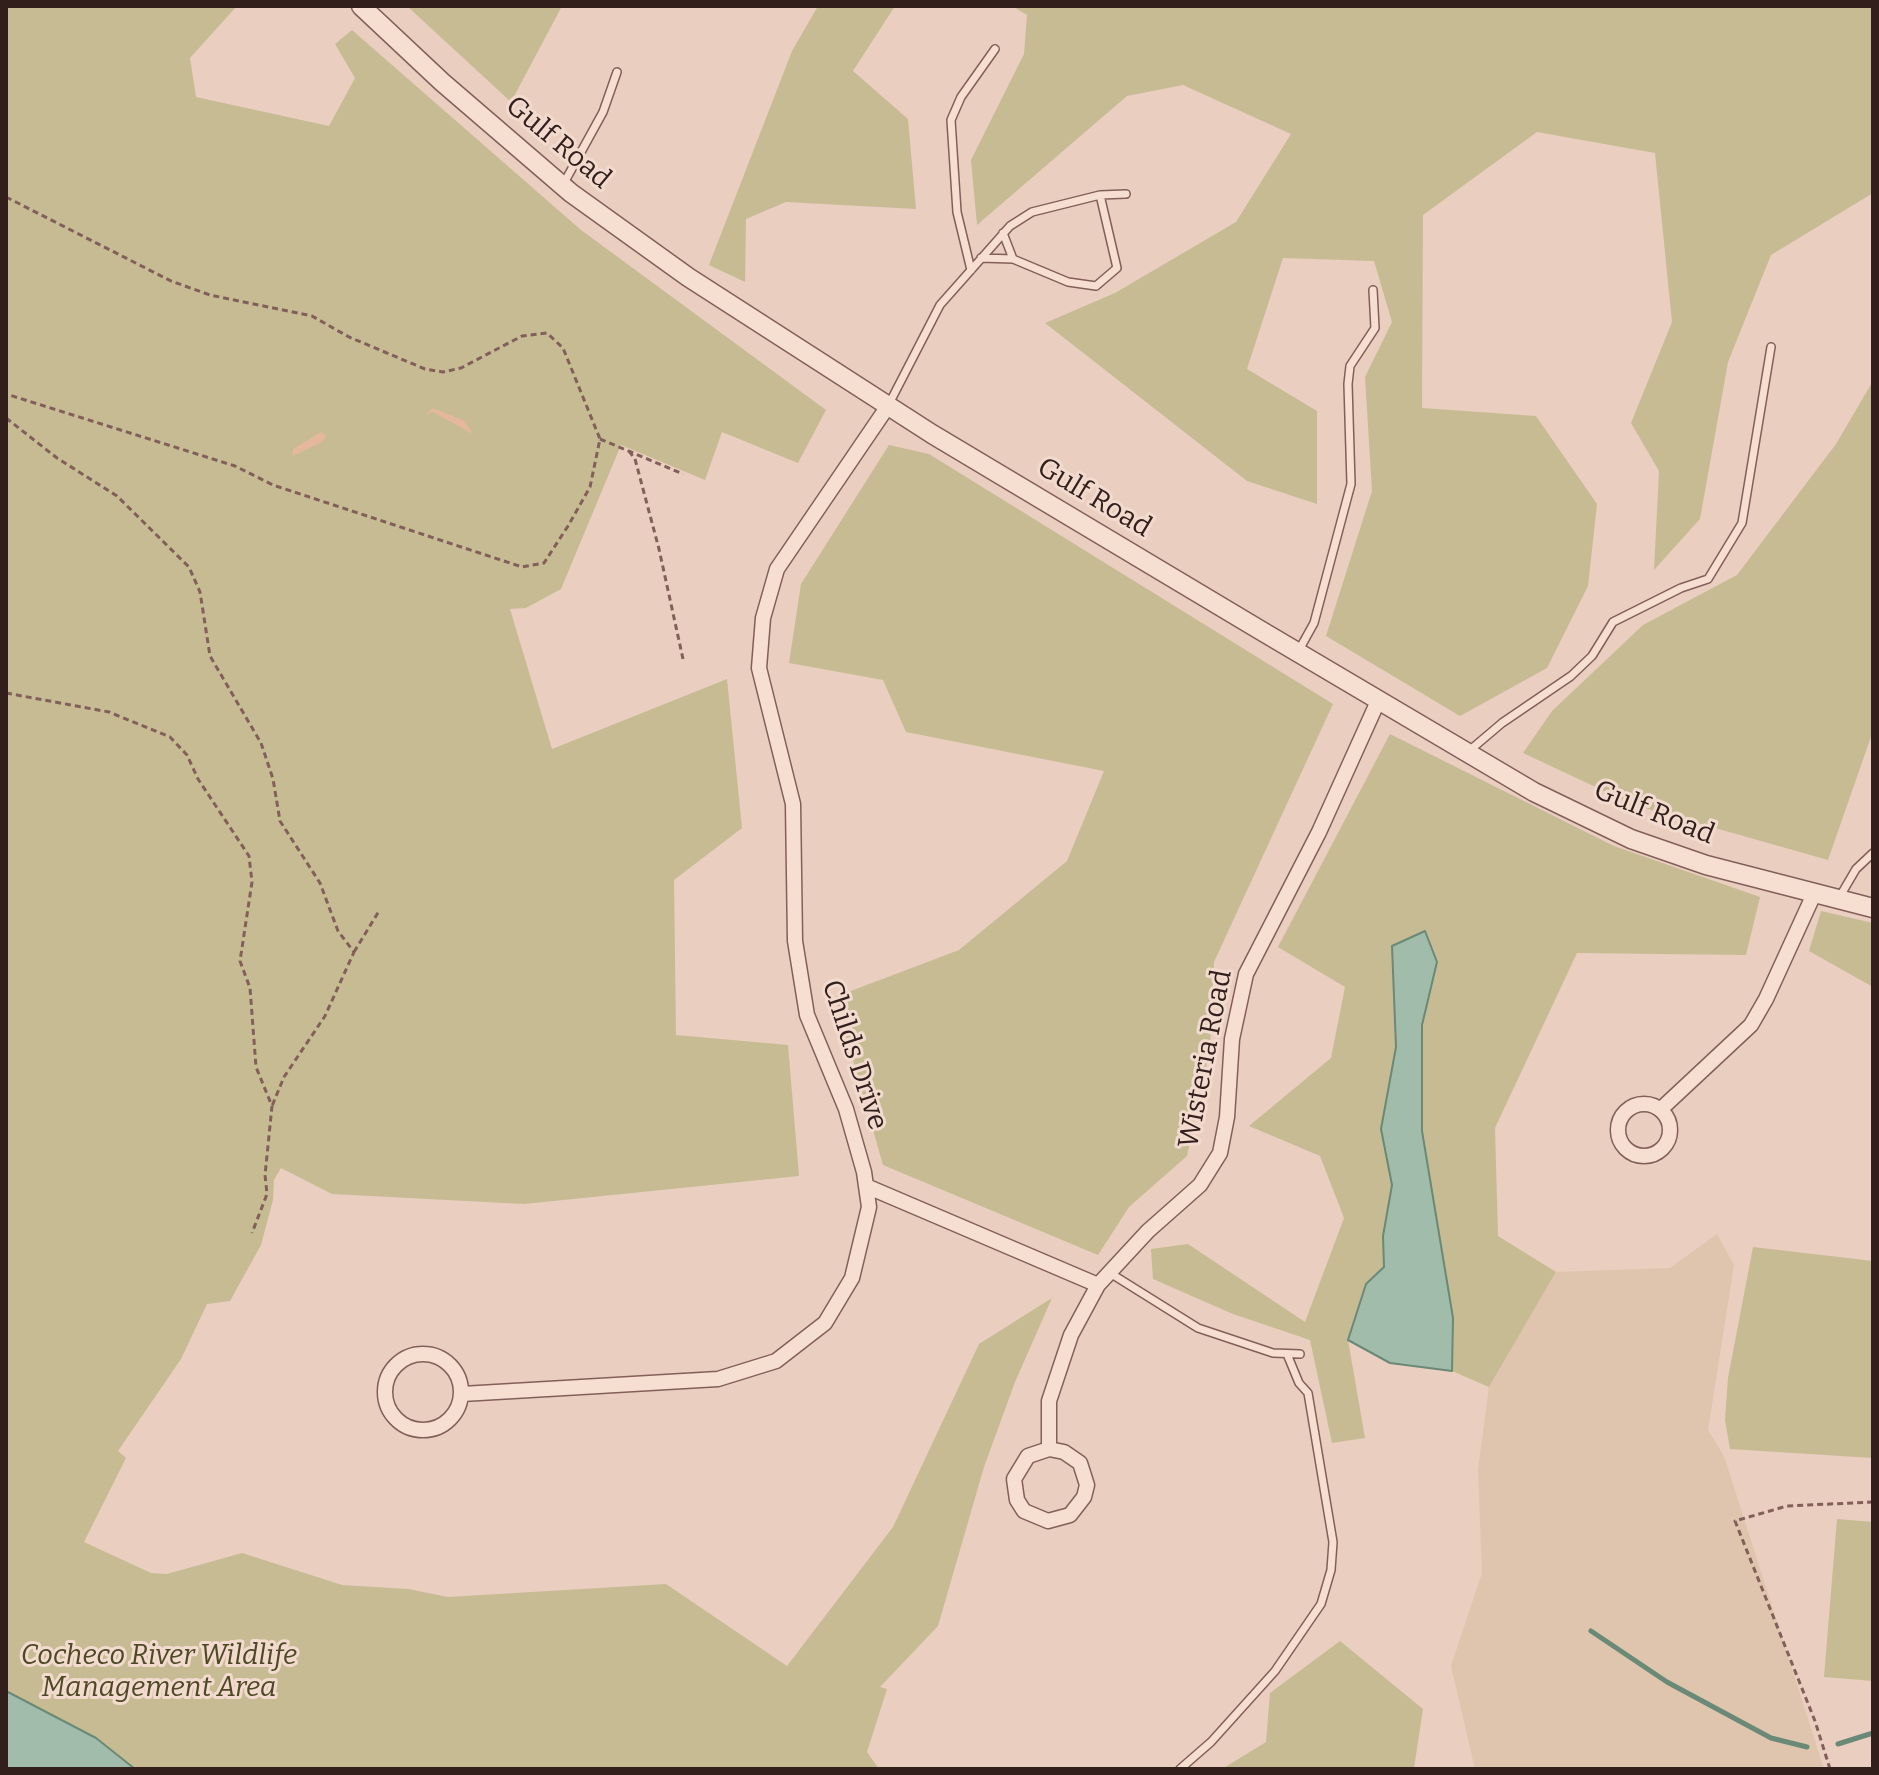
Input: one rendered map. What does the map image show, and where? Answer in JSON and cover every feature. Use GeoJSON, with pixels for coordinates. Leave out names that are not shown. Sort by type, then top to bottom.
{"type":"FeatureCollection","features":[{"type":"Feature","properties":{"kind":"street","name":"Gulf Road"},"geometry":{"type":"LineString","coordinates":[[361,6],[442,82],[563,185],[713,294],[888,406],[1298,652],[1534,792],[1631,839],[1706,865],[1873,908]]}},
{"type":"Feature","properties":{"kind":"street","name":"Childs Drive"},"geometry":{"type":"LineString","coordinates":[[462,1394],[718,1379],[776,1361],[825,1323],[852,1278],[869,1207],[866,1186],[846,1109],[807,1015],[795,941],[793,804],[759,668],[763,618],[777,569],[888,406]]}},
{"type":"Feature","properties":{"kind":"street","name":"Wisteria Road"},"geometry":{"type":"LineString","coordinates":[[1049,1449],[1049,1401],[1071,1335],[1098,1285],[1148,1231],[1200,1185],[1220,1153],[1227,1117],[1232,1039],[1246,974],[1319,832],[1379,699]]}},
{"type":"Feature","properties":{"kind":"street"},"geometry":{"type":"LineString","coordinates":[[1661,1109],[1751,1025],[1814,894]]}},
{"type":"Feature","properties":{"kind":"street"},"geometry":{"type":"LineString","coordinates":[[866,1186],[1098,1285]]}},
{"type":"Feature","properties":{"kind":"street"},"geometry":{"type":"LineString","coordinates":[[425,1353],[437,1356],[456,1371],[462,1394],[451,1419],[427,1430],[413,1429],[391,1415],[384,1389],[393,1367],[402,1359],[425,1353]]}},
{"type":"Feature","properties":{"kind":"street"},"geometry":{"type":"LineString","coordinates":[[1049,1449],[1064,1452],[1080,1463],[1087,1485],[1079,1507],[1070,1515],[1048,1521],[1024,1511],[1014,1491],[1014,1479],[1028,1456],[1049,1449]]}},
{"type":"Feature","properties":{"kind":"lane"},"geometry":{"type":"LineString","coordinates":[[971,270],[957,212],[951,120],[961,97],[995,49]]}},
{"type":"Feature","properties":{"kind":"lane"},"geometry":{"type":"LineString","coordinates":[[563,185],[603,112],[617,72]]}},
{"type":"Feature","properties":{"kind":"lane"},"geometry":{"type":"LineString","coordinates":[[888,406],[940,305],[1003,233],[1032,212],[1100,195],[1126,194]]}},
{"type":"Feature","properties":{"kind":"lane"},"geometry":{"type":"LineString","coordinates":[[981,258],[1013,259],[1068,282],[1096,286],[1117,268],[1100,195]]}},
{"type":"Feature","properties":{"kind":"lane"},"geometry":{"type":"LineString","coordinates":[[1003,233],[1013,259]]}},
{"type":"Feature","properties":{"kind":"lane"},"geometry":{"type":"LineString","coordinates":[[1298,652],[1314,623],[1351,484],[1350,366],[1375,328],[1373,290]]}},
{"type":"Feature","properties":{"kind":"lane"},"geometry":{"type":"LineString","coordinates":[[1468,753],[1502,723],[1571,676],[1592,656],[1613,622],[1681,588],[1708,579],[1742,523],[1771,347]]}},
{"type":"Feature","properties":{"kind":"lane"},"geometry":{"type":"LineString","coordinates":[[1838,900],[1856,869],[1873,853]]}},
{"type":"Feature","properties":{"kind":"lane"},"geometry":{"type":"LineString","coordinates":[[1110,1273],[1198,1328],[1273,1353],[1300,1354]]}},
{"type":"Feature","properties":{"kind":"lane"},"geometry":{"type":"LineString","coordinates":[[1180,1769],[1211,1742],[1275,1671],[1321,1604],[1331,1570],[1333,1542],[1308,1393],[1299,1383],[1287,1354]]}},
{"type":"Feature","properties":{"kind":"path"},"geometry":{"type":"LineString","coordinates":[[6,197],[171,281],[210,295],[312,316],[349,337],[425,369],[443,372],[461,368],[522,336],[547,333],[563,348],[600,439],[590,487],[568,526],[544,563],[522,567],[273,485],[235,466],[6,394]]}},
{"type":"Feature","properties":{"kind":"path"},"geometry":{"type":"LineString","coordinates":[[6,418],[57,458],[117,496],[189,567],[200,592],[210,656],[261,743],[273,779],[280,821],[320,883],[338,931],[354,952]]}},
{"type":"Feature","properties":{"kind":"path"},"geometry":{"type":"LineString","coordinates":[[600,439],[683,474]]}},
{"type":"Feature","properties":{"kind":"path"},"geometry":{"type":"LineString","coordinates":[[629,451],[639,471],[663,562],[683,659]]}},
{"type":"Feature","properties":{"kind":"path"},"geometry":{"type":"LineString","coordinates":[[6,693],[109,712],[170,737],[187,755],[198,779],[241,839],[252,867],[240,961],[250,988],[256,1067],[272,1106]]}},
{"type":"Feature","properties":{"kind":"path"},"geometry":{"type":"LineString","coordinates":[[252,1233],[267,1194],[265,1175],[272,1106],[284,1077],[325,1016],[354,952],[379,911]]}},
{"type":"Feature","properties":{"kind":"path"},"geometry":{"type":"LineString","coordinates":[[1830,1769],[1815,1721],[1735,1521],[1787,1506],[1873,1502]]}},
{"type":"Feature","properties":{"kind":"shaded area"},"geometry":{"type":"Polygon","coordinates":[[[1425,931],[1437,962],[1422,1025],[1422,1131],[1453,1318],[1452,1371],[1390,1363],[1348,1340],[1366,1284],[1384,1267],[1383,1236],[1392,1185],[1381,1129],[1396,1047],[1392,946],[1425,931]]]}},
{"type":"Feature","properties":{"kind":"shaded area"},"geometry":{"type":"Polygon","coordinates":[[[1717,1234],[1734,1265],[1708,1430],[1724,1456],[1824,1769],[1475,1769],[1451,1666],[1482,1573],[1478,1470],[1489,1387],[1556,1272],[1670,1268],[1717,1234]]]}},
{"type":"Feature","properties":{"kind":"shaded area"},"geometry":{"type":"Polygon","coordinates":[[[6,1691],[96,1738],[135,1769],[6,1769],[6,1691]]]}},
{"type":"Feature","properties":{"kind":"green space","name":"Cocheco River Wildlife Management Area"},"geometry":{"type":"Polygon","coordinates":[[[6,6],[237,6],[190,58],[196,97],[329,126],[355,78],[335,44],[352,30],[581,230],[826,410],[798,463],[722,432],[705,480],[621,445],[561,589],[526,608],[510,609],[552,749],[727,679],[742,828],[674,880],[676,1035],[788,1045],[799,1176],[524,1204],[332,1194],[281,1168],[274,1180],[273,1200],[261,1245],[230,1301],[207,1304],[181,1359],[118,1451],[126,1458],[84,1542],[151,1573],[167,1574],[242,1553],[342,1585],[408,1589],[448,1597],[666,1584],[787,1666],[893,1527],[979,1344],[1052,1298],[1015,1382],[984,1467],[938,1626],[880,1687],[887,1689],[867,1752],[879,1769],[122,1769],[6,1702],[6,6]]]}},
{"type":"Feature","properties":{"kind":"green space"},"geometry":{"type":"Polygon","coordinates":[[[407,6],[562,6],[511,102],[407,6]]]}},
{"type":"Feature","properties":{"kind":"green space"},"geometry":{"type":"Polygon","coordinates":[[[818,6],[895,6],[853,71],[908,119],[916,209],[786,202],[746,219],[745,282],[709,265],[792,51],[818,6]]]}},
{"type":"Feature","properties":{"kind":"green space"},"geometry":{"type":"Polygon","coordinates":[[[1012,6],[1873,6],[1873,193],[1771,255],[1728,362],[1700,519],[1654,570],[1659,471],[1631,423],[1672,322],[1655,153],[1537,132],[1423,215],[1422,408],[1536,416],[1597,504],[1588,586],[1547,668],[1460,716],[1326,636],[1372,491],[1365,377],[1392,322],[1374,261],[1283,258],[1247,369],[1317,411],[1317,504],[1247,481],[1045,323],[1115,293],[1236,222],[1291,134],[1183,85],[1127,96],[977,225],[971,160],[1024,54],[1027,15],[1012,6]]]}},
{"type":"Feature","properties":{"kind":"green space"},"geometry":{"type":"Polygon","coordinates":[[[1873,381],[1873,731],[1828,860],[1634,805],[1523,753],[1552,711],[1643,625],[1737,575],[1836,444],[1873,381]]]}},
{"type":"Feature","properties":{"kind":"green space"},"geometry":{"type":"Polygon","coordinates":[[[889,445],[929,454],[1333,704],[1214,962],[1210,1048],[1187,1156],[1129,1207],[1098,1255],[883,1165],[835,997],[959,950],[1067,861],[1104,771],[906,732],[883,680],[789,663],[801,584],[889,445]]]}},
{"type":"Feature","properties":{"kind":"green space"},"geometry":{"type":"Polygon","coordinates":[[[1390,734],[1614,846],[1760,897],[1746,955],[1577,953],[1495,1128],[1498,1236],[1556,1272],[1489,1387],[1452,1371],[1453,1318],[1422,1131],[1422,1025],[1437,962],[1392,946],[1396,1047],[1381,1129],[1392,1185],[1383,1236],[1384,1267],[1366,1284],[1348,1340],[1365,1438],[1332,1443],[1310,1340],[1233,1314],[1153,1279],[1151,1249],[1188,1244],[1305,1322],[1344,1218],[1320,1156],[1249,1126],[1331,1058],[1345,987],[1278,947],[1390,734]]]}},
{"type":"Feature","properties":{"kind":"green space"},"geometry":{"type":"Polygon","coordinates":[[[1821,911],[1873,923],[1873,987],[1809,951],[1821,911]]]}},
{"type":"Feature","properties":{"kind":"green space"},"geometry":{"type":"Polygon","coordinates":[[[1753,1247],[1873,1261],[1873,1458],[1730,1449],[1725,1420],[1728,1378],[1753,1247]]]}},
{"type":"Feature","properties":{"kind":"green space"},"geometry":{"type":"Polygon","coordinates":[[[1837,1519],[1873,1522],[1873,1681],[1824,1677],[1837,1519]]]}},
{"type":"Feature","properties":{"kind":"green space"},"geometry":{"type":"Polygon","coordinates":[[[1340,1641],[1423,1709],[1414,1768],[1222,1769],[1266,1742],[1270,1693],[1340,1641]]]}},
{"type":"Feature","properties":{"kind":"sand"},"geometry":{"type":"Polygon","coordinates":[[[433,408],[464,421],[473,434],[433,412],[426,414],[433,408]]]}},
{"type":"Feature","properties":{"kind":"sand"},"geometry":{"type":"Polygon","coordinates":[[[321,432],[326,436],[323,441],[293,456],[293,449],[321,432]]]}},
{"type":"Feature","properties":{"kind":"waterway"},"geometry":{"type":"LineString","coordinates":[[1591,1631],[1667,1682],[1771,1738],[1807,1747]]}},
{"type":"Feature","properties":{"kind":"waterway"},"geometry":{"type":"LineString","coordinates":[[1838,1744],[1873,1733]]}}]}
